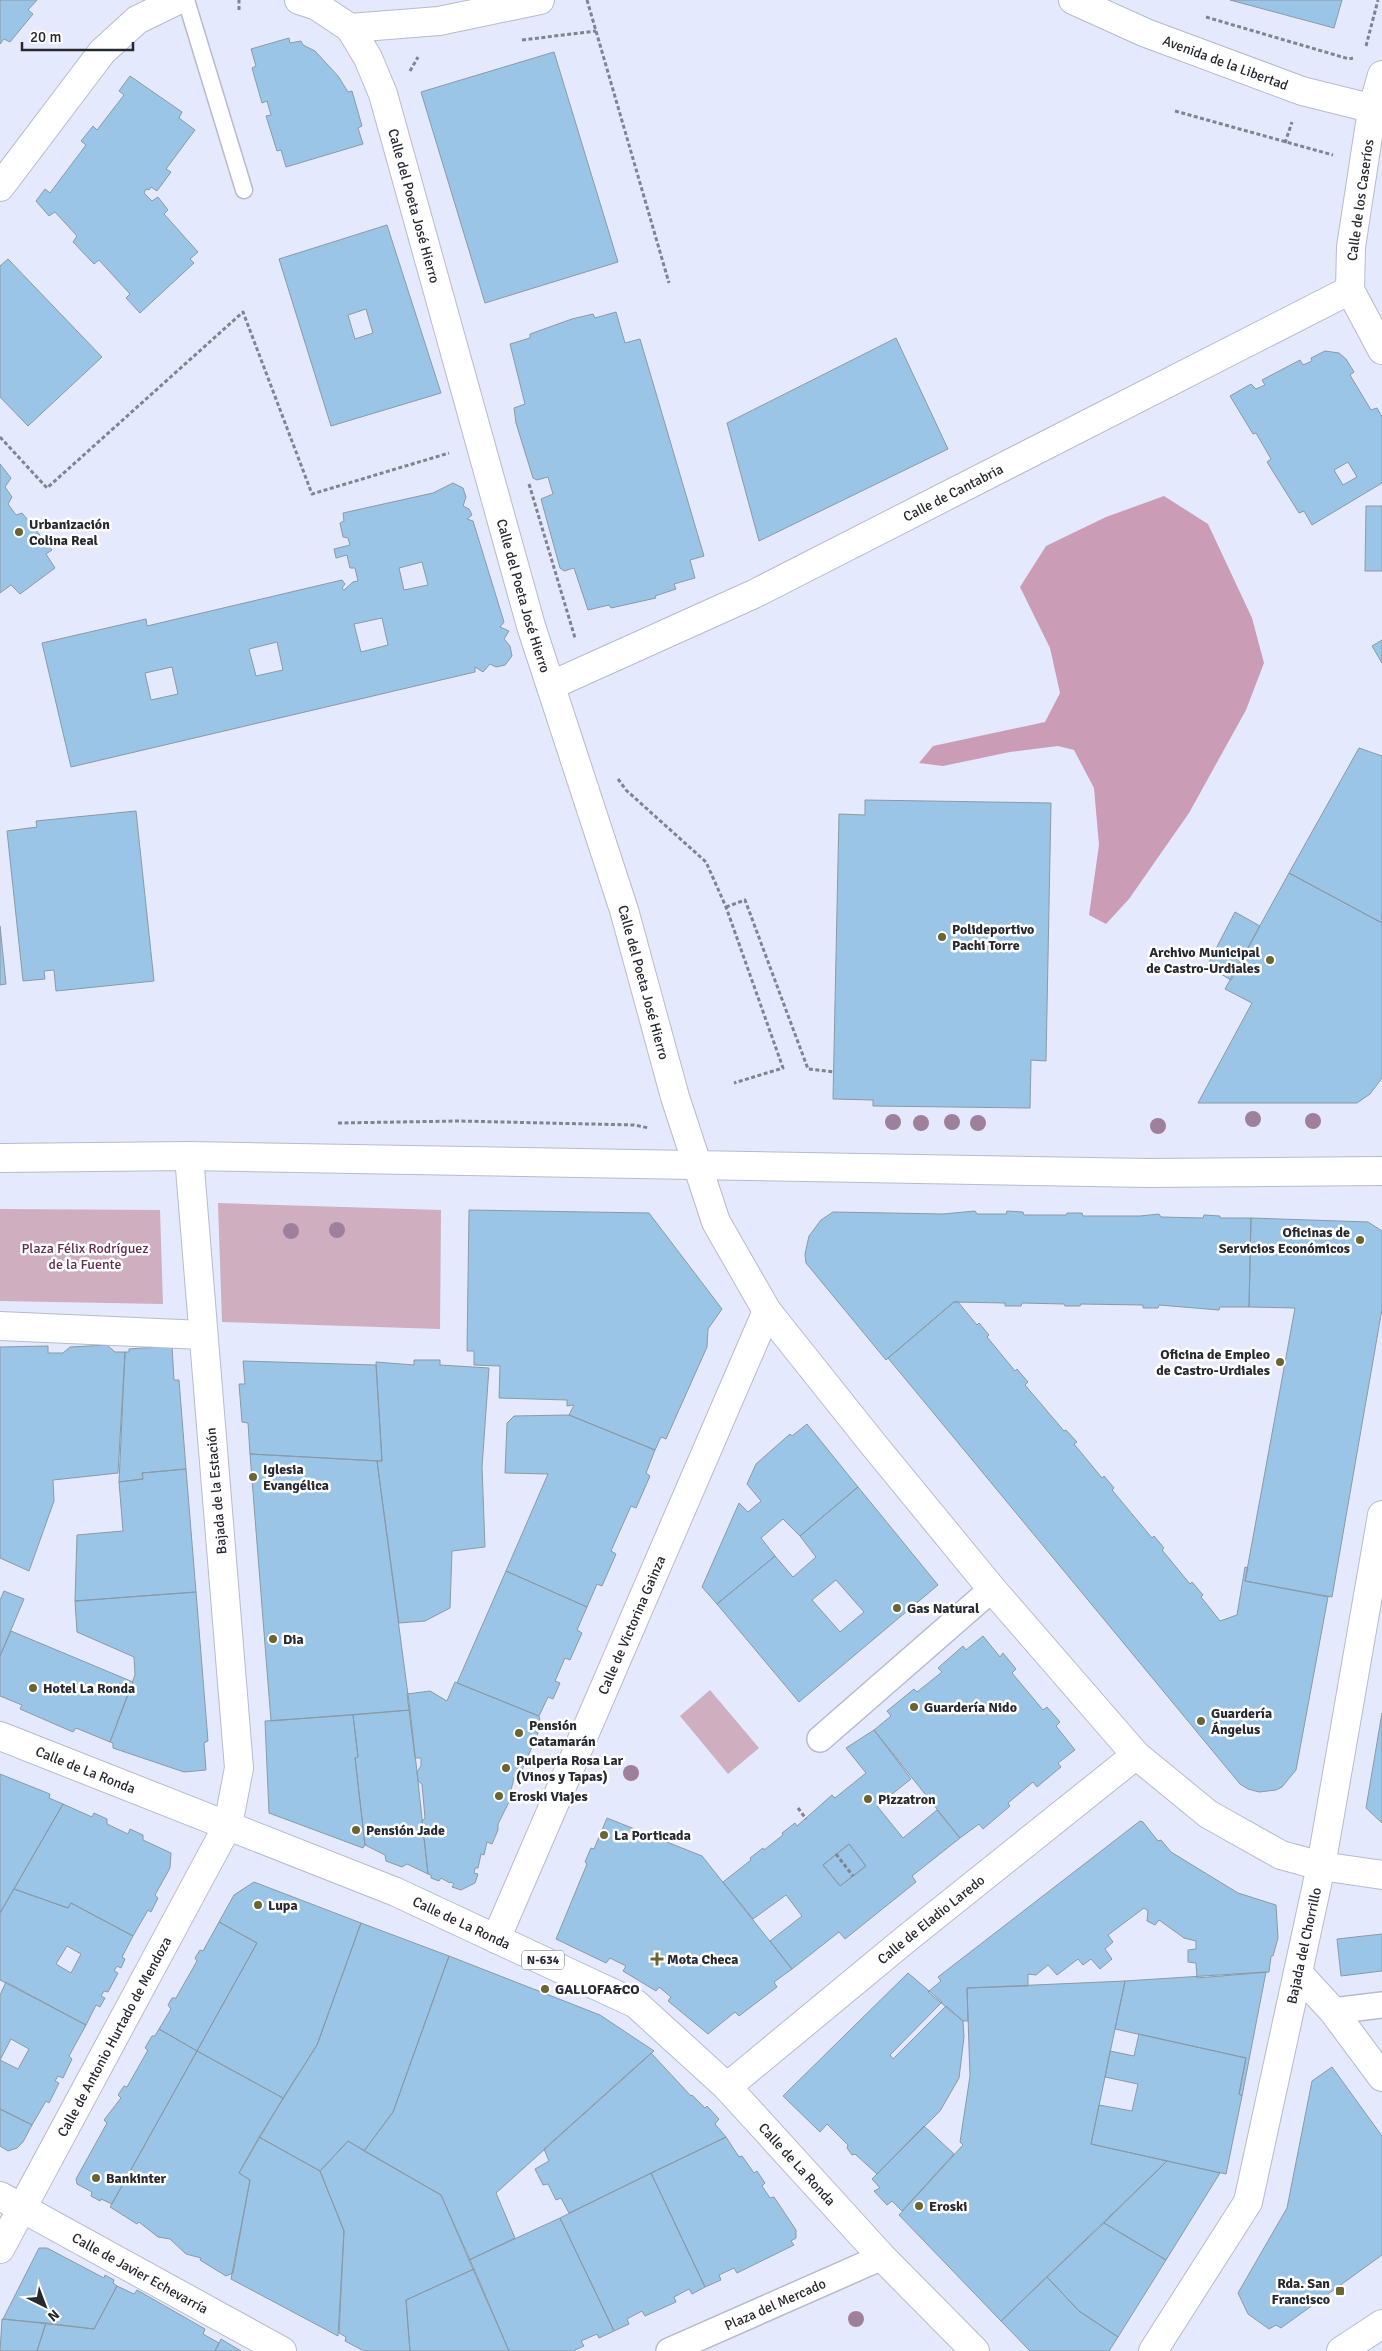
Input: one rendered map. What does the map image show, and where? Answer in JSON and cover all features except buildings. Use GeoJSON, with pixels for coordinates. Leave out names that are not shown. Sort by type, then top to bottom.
{"type":"FeatureCollection","features":[{"type":"Feature","properties":{"kind":"main road"},"geometry":{"type":"LineString","coordinates":[[0,187],[102,52],[137,20],[178,0]]}},
{"type":"Feature","properties":{"kind":"main road"},"geometry":{"type":"LineString","coordinates":[[299,0],[317,6],[350,28],[439,21],[523,2]]}},
{"type":"Feature","properties":{"kind":"main road","name":"Avenida de la Libertad"},"geometry":{"type":"LineString","coordinates":[[1073,0],[1146,33],[1302,91],[1377,110]]}},
{"type":"Feature","properties":{"kind":"main road","name":"Calle del Poeta José Hierro"},"geometry":{"type":"LineString","coordinates":[[350,28],[368,58],[383,94],[528,616],[624,910],[675,1097],[716,1222],[767,1311],[873,1444],[992,1588],[1136,1755],[1208,1814],[1281,1854],[1321,1866],[1382,1876]]}},
{"type":"Feature","properties":{"kind":"main road","name":"Calle de los Caseríos"},"geometry":{"type":"LineString","coordinates":[[1382,75],[1351,247],[1350,290],[1382,350]]}},
{"type":"Feature","properties":{"kind":"main road","name":"Calle de Cantabria"},"geometry":{"type":"LineString","coordinates":[[552,685],[763,590],[1350,290]]}},
{"type":"Feature","properties":{"kind":"main road"},"geometry":{"type":"LineString","coordinates":[[0,1158],[189,1156],[1148,1173],[1382,1171]]}},
{"type":"Feature","properties":{"kind":"main road","name":"Bajada de la Estación"},"geometry":{"type":"LineString","coordinates":[[189,1156],[202,1335],[239,1768],[228,1825]]}},
{"type":"Feature","properties":{"kind":"main road","name":"Calle de Victorina Gainza"},"geometry":{"type":"LineString","coordinates":[[496,1939],[767,1311]]}},
{"type":"Feature","properties":{"kind":"main road"},"geometry":{"type":"LineString","coordinates":[[0,1326],[202,1335]]}},
{"type":"Feature","properties":{"kind":"main road","name":"Bajada del Chorrillo"},"geometry":{"type":"LineString","coordinates":[[1153,2351],[1248,2202],[1321,1866],[1382,1515]]}},
{"type":"Feature","properties":{"kind":"main road","name":"Calle de La Ronda"},"geometry":{"type":"LineString","coordinates":[[0,1736],[396,1892],[636,2004],[727,2087],[882,2257],[975,2351]]}},
{"type":"Feature","properties":{"kind":"main road","name":"Calle de Eladio Laredo"},"geometry":{"type":"LineString","coordinates":[[727,2087],[906,1939],[1136,1755]]}},
{"type":"Feature","properties":{"kind":"main road","name":"Calle de Antonio Hurtado de Mendoza"},"geometry":{"type":"LineString","coordinates":[[0,2249],[11,2201],[228,1825]]}},
{"type":"Feature","properties":{"kind":"main road"},"geometry":{"type":"LineString","coordinates":[[1298,1974],[1333,2011],[1382,2077]]}},
{"type":"Feature","properties":{"kind":"main road","name":"Calle de Javier Echevarría"},"geometry":{"type":"LineString","coordinates":[[11,2201],[282,2351]]}},
{"type":"Feature","properties":{"kind":"main road"},"geometry":{"type":"LineString","coordinates":[[1342,2351],[1382,2324]]}},
{"type":"Feature","properties":{"kind":"street"},"geometry":{"type":"LineString","coordinates":[[820,1739],[992,1588]]}},
{"type":"Feature","properties":{"kind":"street"},"geometry":{"type":"LineString","coordinates":[[1333,2011],[1382,2005]]}},
{"type":"Feature","properties":{"kind":"street","name":"Plaza del Mercado"},"geometry":{"type":"LineString","coordinates":[[669,2351],[882,2257]]}},
{"type":"Feature","properties":{"kind":"lane"},"geometry":{"type":"LineString","coordinates":[[186,0],[244,190]]}},
{"type":"Feature","properties":{"kind":"path"},"geometry":{"type":"LineString","coordinates":[[239,0],[239,10]]}},
{"type":"Feature","properties":{"kind":"path"},"geometry":{"type":"LineString","coordinates":[[587,0],[669,283]]}},
{"type":"Feature","properties":{"kind":"path"},"geometry":{"type":"LineString","coordinates":[[1365,49],[1378,0]]}},
{"type":"Feature","properties":{"kind":"path"},"geometry":{"type":"LineString","coordinates":[[1197,14],[1349,60],[1358,57]]}},
{"type":"Feature","properties":{"kind":"path"},"geometry":{"type":"LineString","coordinates":[[519,41],[596,31]]}},
{"type":"Feature","properties":{"kind":"path"},"geometry":{"type":"LineString","coordinates":[[409,77],[410,68],[418,57],[425,54]]}},
{"type":"Feature","properties":{"kind":"path"},"geometry":{"type":"LineString","coordinates":[[1175,111],[1334,155]]}},
{"type":"Feature","properties":{"kind":"path"},"geometry":{"type":"LineString","coordinates":[[0,436],[46,488],[243,312],[312,494],[454,452]]}},
{"type":"Feature","properties":{"kind":"path"},"geometry":{"type":"LineString","coordinates":[[528,483],[575,640]]}},
{"type":"Feature","properties":{"kind":"path"},"geometry":{"type":"LineString","coordinates":[[615,775],[626,790],[706,862],[726,907],[783,1068],[734,1083]]}},
{"type":"Feature","properties":{"kind":"path"},"geometry":{"type":"LineString","coordinates":[[726,907],[745,900],[808,1068],[834,1072]]}},
{"type":"Feature","properties":{"kind":"path"},"geometry":{"type":"LineString","coordinates":[[798,1808],[806,1819]]}},
{"type":"Feature","properties":{"kind":"path"},"geometry":{"type":"LineString","coordinates":[[836,1854],[853,1876]]}},
{"type":"Feature","properties":{"kind":"green space"},"geometry":{"type":"Polygon","coordinates":[[[218,1203],[441,1210],[440,1329],[222,1322],[218,1203]]]}},
{"type":"Feature","properties":{"kind":"green space","name":"Plaza Félix Rodríguez de la Fuente"},"geometry":{"type":"Polygon","coordinates":[[[0,1209],[160,1210],[163,1304],[0,1301],[0,1209]]]}},
{"type":"Feature","properties":{"kind":"green space"},"geometry":{"type":"Polygon","coordinates":[[[710,1690],[759,1748],[728,1774],[680,1716],[710,1690]]]}},
{"type":"Feature","properties":{"kind":"shaded area"},"geometry":{"type":"Polygon","coordinates":[[[1164,496],[1208,524],[1252,618],[1264,663],[1246,710],[1189,813],[1129,899],[1106,924],[1089,915],[1099,845],[1094,788],[1074,750],[1058,746],[1010,752],[943,766],[919,763],[933,746],[1045,722],[1060,693],[1050,648],[1020,587],[1046,546],[1106,517],[1164,496]]]}},
{"type":"Feature","properties":{"kind":"place","name":"Urbanización Colina Real"},"geometry":{"type":"Point","coordinates":[19,532]}},
{"type":"Feature","properties":{"kind":"place","name":"Polideportivo Pachi Torre"},"geometry":{"type":"Point","coordinates":[942,937]}},
{"type":"Feature","properties":{"kind":"place","name":"Archivo Municipal de Castro-Urdiales"},"geometry":{"type":"Point","coordinates":[1270,960]}},
{"type":"Feature","properties":{"kind":"place","name":"Oficinas de Servicios Económicos"},"geometry":{"type":"Point","coordinates":[1360,1240]}},
{"type":"Feature","properties":{"kind":"place","name":"Oficina de Empleo de Castro-Urdiales"},"geometry":{"type":"Point","coordinates":[1280,1362]}},
{"type":"Feature","properties":{"kind":"place","name":"Iglesia Evangélica"},"geometry":{"type":"Point","coordinates":[253,1477]}},
{"type":"Feature","properties":{"kind":"place","name":"Gas Natural"},"geometry":{"type":"Point","coordinates":[897,1608]}},
{"type":"Feature","properties":{"kind":"place","name":"Dia"},"geometry":{"type":"Point","coordinates":[273,1639]}},
{"type":"Feature","properties":{"kind":"place","name":"Hotel La Ronda"},"geometry":{"type":"Point","coordinates":[33,1688]}},
{"type":"Feature","properties":{"kind":"place","name":"Guardería Nido"},"geometry":{"type":"Point","coordinates":[914,1707]}},
{"type":"Feature","properties":{"kind":"place","name":"Guardería Ángelus"},"geometry":{"type":"Point","coordinates":[1201,1721]}},
{"type":"Feature","properties":{"kind":"place","name":"Pensión Catamarán"},"geometry":{"type":"Point","coordinates":[519,1733]}},
{"type":"Feature","properties":{"kind":"place","name":"Pulperia Rosa Lar (Vinos y Tapas)"},"geometry":{"type":"Point","coordinates":[506,1768]}},
{"type":"Feature","properties":{"kind":"place","name":"Eroski Viajes"},"geometry":{"type":"Point","coordinates":[499,1796]}},
{"type":"Feature","properties":{"kind":"place","name":"Pizzatron"},"geometry":{"type":"Point","coordinates":[868,1799]}},
{"type":"Feature","properties":{"kind":"place","name":"Pensión Jade"},"geometry":{"type":"Point","coordinates":[356,1830]}},
{"type":"Feature","properties":{"kind":"place","name":"La Porticada"},"geometry":{"type":"Point","coordinates":[604,1835]}},
{"type":"Feature","properties":{"kind":"place","name":"Lupa"},"geometry":{"type":"Point","coordinates":[258,1905]}},
{"type":"Feature","properties":{"kind":"place","name":"Mota Checa"},"geometry":{"type":"Point","coordinates":[657,1959]}},
{"type":"Feature","properties":{"kind":"place","name":"GALLOFA&CO"},"geometry":{"type":"Point","coordinates":[545,1989]}},
{"type":"Feature","properties":{"kind":"place","name":"Bankinter"},"geometry":{"type":"Point","coordinates":[96,2178]}},
{"type":"Feature","properties":{"kind":"place","name":"Eroski"},"geometry":{"type":"Point","coordinates":[919,2206]}},
{"type":"Feature","properties":{"kind":"place","name":"Rda. San Francisco"},"geometry":{"type":"Point","coordinates":[1340,2291]}}]}
